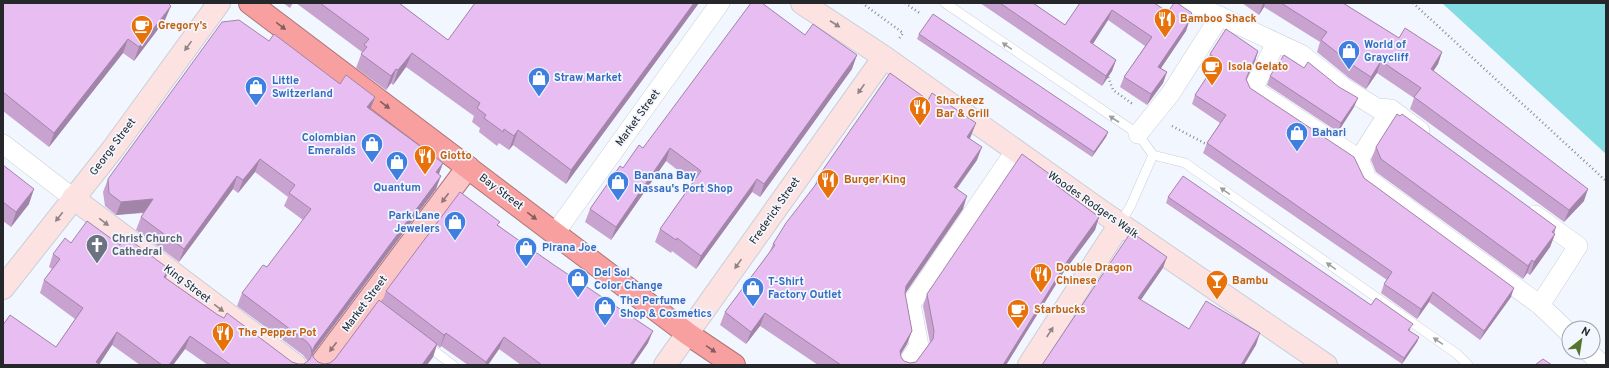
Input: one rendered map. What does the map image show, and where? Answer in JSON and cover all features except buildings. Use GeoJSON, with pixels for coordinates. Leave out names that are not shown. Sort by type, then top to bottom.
{"type":"FeatureCollection","features":[{"type":"Feature","properties":{"kind":"highway","name":"Bay Street"},"geometry":{"type":"LineString","coordinates":[[250,3],[688,334],[734,365]]}},
{"type":"Feature","properties":{"kind":"main road","name":"George Street"},"geometry":{"type":"LineString","coordinates":[[3,288],[112,150],[219,3]]}},
{"type":"Feature","properties":{"kind":"main road","name":"Woodes Rodgers Walk"},"geometry":{"type":"LineString","coordinates":[[802,3],[884,57],[1015,151],[1326,365]]}},
{"type":"Feature","properties":{"kind":"main road","name":"Frederick Street"},"geometry":{"type":"LineString","coordinates":[[665,365],[884,57]]}},
{"type":"Feature","properties":{"kind":"main road","name":"Market Street"},"geometry":{"type":"LineString","coordinates":[[320,365],[371,303],[468,167]]}},
{"type":"Feature","properties":{"kind":"main road","name":"King Street"},"geometry":{"type":"LineString","coordinates":[[73,198],[295,365]]}},
{"type":"Feature","properties":{"kind":"main road"},"geometry":{"type":"LineString","coordinates":[[1029,365],[1120,224]]}},
{"type":"Feature","properties":{"kind":"street","name":"Market Street"},"geometry":{"type":"LineString","coordinates":[[555,233],[720,3]]}},
{"type":"Feature","properties":{"kind":"street"},"geometry":{"type":"LineString","coordinates":[[1191,3],[1301,54],[1343,87],[1377,108],[1391,109],[1436,142]]}},
{"type":"Feature","properties":{"kind":"street"},"geometry":{"type":"LineString","coordinates":[[1138,134],[1171,93],[1220,16]]}},
{"type":"Feature","properties":{"kind":"street"},"geometry":{"type":"LineString","coordinates":[[1276,43],[1253,89],[1359,159],[1367,179],[1540,305],[1561,325]]}},
{"type":"Feature","properties":{"kind":"street"},"geometry":{"type":"LineString","coordinates":[[1359,159],[1391,109]]}},
{"type":"Feature","properties":{"kind":"street","name":"King Street"},"geometry":{"type":"LineString","coordinates":[[3,144],[73,198]]}},
{"type":"Feature","properties":{"kind":"street"},"geometry":{"type":"LineString","coordinates":[[906,365],[919,346],[911,304],[1015,151]]}},
{"type":"Feature","properties":{"kind":"street"},"geometry":{"type":"LineString","coordinates":[[1520,203],[1578,246],[1540,305]]}},
{"type":"Feature","properties":{"kind":"lane"},"geometry":{"type":"LineString","coordinates":[[945,3],[1138,134],[1153,155],[1185,163],[1457,354],[1468,365]]}},
{"type":"Feature","properties":{"kind":"lane"},"geometry":{"type":"LineString","coordinates":[[1120,224],[1132,204],[1153,155]]}},
{"type":"Feature","properties":{"kind":"lane"},"geometry":{"type":"LineString","coordinates":[[417,338],[454,365]]}},
{"type":"Feature","properties":{"kind":"path"},"geometry":{"type":"LineString","coordinates":[[862,3],[903,33]]}},
{"type":"Feature","properties":{"kind":"path"},"geometry":{"type":"LineString","coordinates":[[905,3],[921,14]]}},
{"type":"Feature","properties":{"kind":"path"},"geometry":{"type":"LineString","coordinates":[[1413,3],[1606,181]]}},
{"type":"Feature","properties":{"kind":"path"},"geometry":{"type":"LineString","coordinates":[[1199,138],[1208,145]]}},
{"type":"Feature","properties":{"kind":"water"},"geometry":{"type":"Polygon","coordinates":[[[1442,3],[1606,3],[1606,154],[1442,3]]]}},
{"type":"Feature","properties":{"kind":"place","name":"Bamboo Shack"},"geometry":{"type":"Point","coordinates":[1165,38]}},
{"type":"Feature","properties":{"kind":"place","name":"Gregory’s"},"geometry":{"type":"Point","coordinates":[142,46]}},
{"type":"Feature","properties":{"kind":"place","name":"World of Graycliff"},"geometry":{"type":"Point","coordinates":[1349,70]}},
{"type":"Feature","properties":{"kind":"place","name":"Isola Gelato"},"geometry":{"type":"Point","coordinates":[1212,86]}},
{"type":"Feature","properties":{"kind":"place","name":"Straw Market"},"geometry":{"type":"Point","coordinates":[539,98]}},
{"type":"Feature","properties":{"kind":"place","name":"Little Switzerland"},"geometry":{"type":"Point","coordinates":[256,106]}},
{"type":"Feature","properties":{"kind":"place","name":"Sharkeez Bar & Grill"},"geometry":{"type":"Point","coordinates":[920,126]}},
{"type":"Feature","properties":{"kind":"place","name":"Bahari"},"geometry":{"type":"Point","coordinates":[1297,152]}},
{"type":"Feature","properties":{"kind":"place","name":"Colombian Emeralds"},"geometry":{"type":"Point","coordinates":[372,164]}},
{"type":"Feature","properties":{"kind":"place","name":"Giotto"},"geometry":{"type":"Point","coordinates":[425,176]}},
{"type":"Feature","properties":{"kind":"place","name":"Quantum"},"geometry":{"type":"Point","coordinates":[397,182]}},
{"type":"Feature","properties":{"kind":"place","name":"Burger King"},"geometry":{"type":"Point","coordinates":[828,200]}},
{"type":"Feature","properties":{"kind":"place","name":"Banana Bay Nassau's Port Shop"},"geometry":{"type":"Point","coordinates":[618,202]}},
{"type":"Feature","properties":{"kind":"place","name":"Park Lane Jewelers"},"geometry":{"type":"Point","coordinates":[455,242]}},
{"type":"Feature","properties":{"kind":"place","name":"Christ Church Cathedral"},"geometry":{"type":"Point","coordinates":[97,264]}},
{"type":"Feature","properties":{"kind":"place","name":"Pirana Joe"},"geometry":{"type":"Point","coordinates":[526,268]}},
{"type":"Feature","properties":{"kind":"place","name":"Double Dragon Chinese"},"geometry":{"type":"Point","coordinates":[1041,294]}},
{"type":"Feature","properties":{"kind":"place","name":"Del Sol Color Change"},"geometry":{"type":"Point","coordinates":[578,298]}},
{"type":"Feature","properties":{"kind":"place","name":"Bambu"},"geometry":{"type":"Point","coordinates":[1217,300]}},
{"type":"Feature","properties":{"kind":"place","name":"T-Shirt Factory Outlet"},"geometry":{"type":"Point","coordinates":[753,308]}},
{"type":"Feature","properties":{"kind":"place","name":"The Perfume Shop & Cosmetics"},"geometry":{"type":"Point","coordinates":[605,326]}},
{"type":"Feature","properties":{"kind":"place","name":"Starbucks"},"geometry":{"type":"Point","coordinates":[1018,330]}},
{"type":"Feature","properties":{"kind":"place","name":"The Pepper Pot"},"geometry":{"type":"Point","coordinates":[223,352]}}]}
